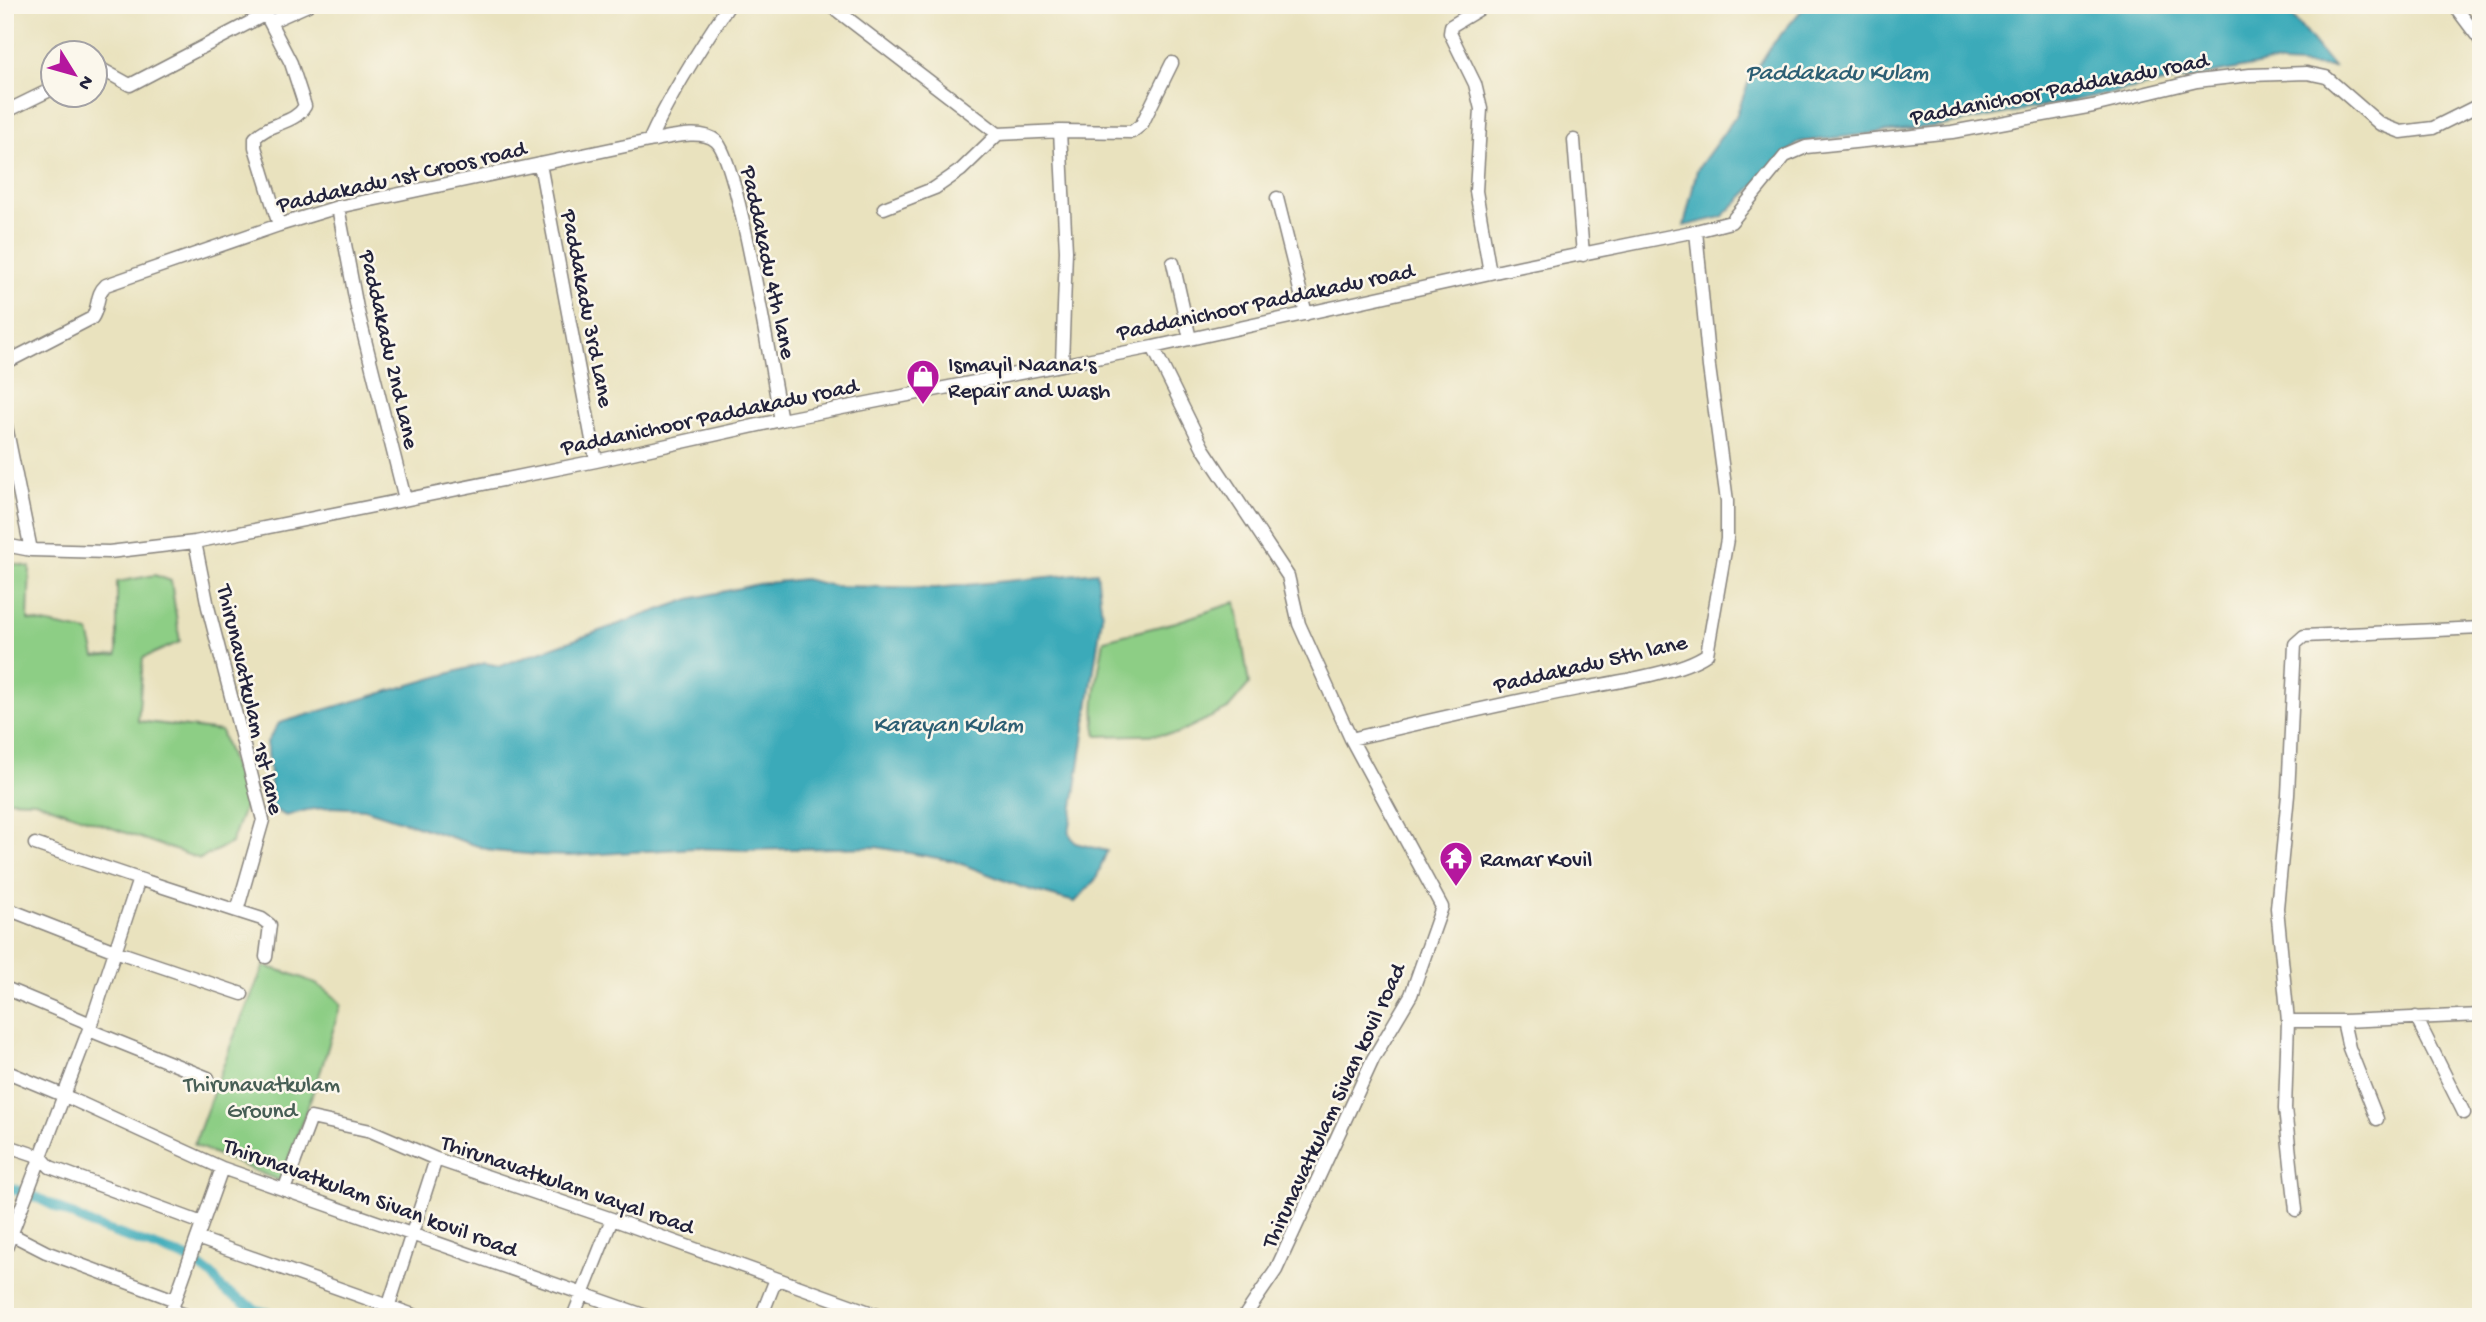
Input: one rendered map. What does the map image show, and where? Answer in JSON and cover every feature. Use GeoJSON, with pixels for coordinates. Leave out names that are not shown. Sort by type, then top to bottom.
{"type":"FeatureCollection","features":[{"type":"Feature","properties":{"kind":"street"},"geometry":{"type":"LineString","coordinates":[[108,73],[130,85],[266,14],[308,5]]}},
{"type":"Feature","properties":{"kind":"street"},"geometry":{"type":"LineString","coordinates":[[649,141],[668,101],[698,50],[729,5]]}},
{"type":"Feature","properties":{"kind":"street"},"geometry":{"type":"LineString","coordinates":[[830,5],[998,134],[1132,132],[1142,124],[1172,63]]}},
{"type":"Feature","properties":{"kind":"street"},"geometry":{"type":"LineString","coordinates":[[1486,5],[1451,26],[1450,33],[1479,96],[1481,109],[1476,191],[1490,273]]}},
{"type":"Feature","properties":{"kind":"street"},"geometry":{"type":"LineString","coordinates":[[2454,5],[2481,41]]}},
{"type":"Feature","properties":{"kind":"street"},"geometry":{"type":"LineString","coordinates":[[266,14],[291,63],[305,106],[299,115],[263,129],[255,138],[255,147],[279,225]]}},
{"type":"Feature","properties":{"kind":"street","name":"Paddanichoor Paddakadu road"},"geometry":{"type":"LineString","coordinates":[[5,545],[31,550],[109,552],[195,542],[596,461],[781,420],[1153,347],[1696,231],[1731,222],[1785,156],[1806,147],[1952,132],[2093,106],[2197,81],[2249,75],[2307,73],[2326,77],[2380,124],[2401,132],[2433,128],[2481,104]]}},
{"type":"Feature","properties":{"kind":"street"},"geometry":{"type":"LineString","coordinates":[[5,112],[38,96]]}},
{"type":"Feature","properties":{"kind":"street"},"geometry":{"type":"LineString","coordinates":[[1060,131],[1066,251],[1062,364]]}},
{"type":"Feature","properties":{"kind":"street","name":"Paddakadu 4th lane"},"geometry":{"type":"LineString","coordinates":[[649,141],[690,134],[715,139],[724,151],[737,192],[781,420]]}},
{"type":"Feature","properties":{"kind":"street"},"geometry":{"type":"LineString","coordinates":[[884,208],[935,187],[961,170],[998,134]]}},
{"type":"Feature","properties":{"kind":"street"},"geometry":{"type":"LineString","coordinates":[[1574,140],[1583,255]]}},
{"type":"Feature","properties":{"kind":"street","name":"Paddakadu 1st Croos road"},"geometry":{"type":"LineString","coordinates":[[5,363],[92,318],[98,309],[99,292],[106,285],[279,225],[338,207],[649,141]]}},
{"type":"Feature","properties":{"kind":"street","name":"Paddakadu 3rd Lane"},"geometry":{"type":"LineString","coordinates":[[540,164],[596,461]]}},
{"type":"Feature","properties":{"kind":"street"},"geometry":{"type":"LineString","coordinates":[[1277,198],[1306,314]]}},
{"type":"Feature","properties":{"kind":"street","name":"Paddakadu 2nd Lane"},"geometry":{"type":"LineString","coordinates":[[338,207],[357,307],[405,499]]}},
{"type":"Feature","properties":{"kind":"street","name":"Paddakadu 5th lane"},"geometry":{"type":"LineString","coordinates":[[1351,739],[1479,709],[1661,672],[1698,661],[1707,654],[1727,539],[1727,500],[1709,367],[1696,231]]}},
{"type":"Feature","properties":{"kind":"street"},"geometry":{"type":"LineString","coordinates":[[1173,263],[1190,339]]}},
{"type":"Feature","properties":{"kind":"street","name":"Thirunavatkulam Sivan kovil road"},"geometry":{"type":"LineString","coordinates":[[1153,347],[1203,448],[1288,576],[1299,624],[1351,739],[1442,907],[1411,995],[1373,1059],[1276,1270],[1244,1317]]}},
{"type":"Feature","properties":{"kind":"street"},"geometry":{"type":"LineString","coordinates":[[5,421],[31,550]]}},
{"type":"Feature","properties":{"kind":"street","name":"Thirunavatkulam 1st lane"},"geometry":{"type":"LineString","coordinates":[[195,542],[208,607],[263,821],[237,911]]}},
{"type":"Feature","properties":{"kind":"street"},"geometry":{"type":"LineString","coordinates":[[2296,1210],[2286,1110],[2288,1021],[2277,908],[2288,795],[2295,644],[2304,636],[2315,635],[2481,628]]}},
{"type":"Feature","properties":{"kind":"street"},"geometry":{"type":"LineString","coordinates":[[35,844],[262,919],[270,925],[266,957]]}},
{"type":"Feature","properties":{"kind":"street"},"geometry":{"type":"LineString","coordinates":[[5,1251],[8,1233],[41,1157],[90,1027],[139,878]]}},
{"type":"Feature","properties":{"kind":"street"},"geometry":{"type":"LineString","coordinates":[[5,908],[115,951],[242,995]]}},
{"type":"Feature","properties":{"kind":"street"},"geometry":{"type":"LineString","coordinates":[[5,988],[208,1078]]}},
{"type":"Feature","properties":{"kind":"street"},"geometry":{"type":"LineString","coordinates":[[2288,1021],[2481,1015]]}},
{"type":"Feature","properties":{"kind":"street"},"geometry":{"type":"LineString","coordinates":[[2416,1017],[2464,1113]]}},
{"type":"Feature","properties":{"kind":"street"},"geometry":{"type":"LineString","coordinates":[[2343,1021],[2349,1048],[2377,1119]]}},
{"type":"Feature","properties":{"kind":"street","name":"Thirunavatkulam Sivan kovil road"},"geometry":{"type":"LineString","coordinates":[[5,1071],[222,1168],[649,1317]]}},
{"type":"Feature","properties":{"kind":"street","name":"Thirunavatkulam vayal road"},"geometry":{"type":"LineString","coordinates":[[284,1190],[311,1118],[371,1131],[436,1159],[883,1317]]}},
{"type":"Feature","properties":{"kind":"street"},"geometry":{"type":"LineString","coordinates":[[5,1145],[41,1157],[50,1167],[202,1223]]}},
{"type":"Feature","properties":{"kind":"street"},"geometry":{"type":"LineString","coordinates":[[386,1312],[436,1159]]}},
{"type":"Feature","properties":{"kind":"street"},"geometry":{"type":"LineString","coordinates":[[172,1309],[222,1168]]}},
{"type":"Feature","properties":{"kind":"street"},"geometry":{"type":"LineString","coordinates":[[573,1317],[612,1219]]}},
{"type":"Feature","properties":{"kind":"street"},"geometry":{"type":"LineString","coordinates":[[8,1233],[191,1317]]}},
{"type":"Feature","properties":{"kind":"street"},"geometry":{"type":"LineString","coordinates":[[197,1238],[386,1312],[419,1317]]}},
{"type":"Feature","properties":{"kind":"street"},"geometry":{"type":"LineString","coordinates":[[761,1317],[776,1279]]}},
{"type":"Feature","properties":{"kind":"street"},"geometry":{"type":"LineString","coordinates":[[5,1313],[16,1317]]}},
{"type":"Feature","properties":{"kind":"green space"},"geometry":{"type":"Polygon","coordinates":[[[5,464],[15,501],[5,502],[5,464]]]}},
{"type":"Feature","properties":{"kind":"green space"},"geometry":{"type":"Polygon","coordinates":[[[5,562],[30,567],[28,620],[89,632],[95,657],[117,655],[117,582],[155,575],[171,581],[180,642],[143,658],[138,721],[221,731],[246,803],[231,843],[200,859],[35,801],[5,800],[5,562]]]}},
{"type":"Feature","properties":{"kind":"green space"},"geometry":{"type":"Polygon","coordinates":[[[1236,602],[1249,684],[1228,709],[1176,734],[1097,736],[1095,700],[1104,640],[1176,622],[1236,602]]]}},
{"type":"Feature","properties":{"kind":"green space","name":"Thirunavatkulam Ground"},"geometry":{"type":"Polygon","coordinates":[[[264,966],[316,984],[341,1004],[282,1182],[194,1145],[233,1039],[264,966]]]}},
{"type":"Feature","properties":{"kind":"water","name":"Paddakadu Kulam"},"geometry":{"type":"Polygon","coordinates":[[[1806,5],[2283,5],[2333,67],[2267,63],[1946,125],[1799,142],[1722,217],[1684,226],[1697,170],[1736,116],[1749,81],[1771,46],[1806,5]]]}},
{"type":"Feature","properties":{"kind":"water","name":"Karayan Kulam"},"geometry":{"type":"Polygon","coordinates":[[[1097,572],[1102,616],[1069,833],[1075,843],[1107,851],[1096,879],[1075,902],[1024,888],[954,861],[876,847],[747,850],[694,848],[570,856],[539,855],[493,851],[365,809],[331,807],[286,816],[273,809],[267,742],[279,723],[485,663],[500,666],[690,599],[758,584],[804,579],[834,586],[936,588],[1097,572]]]}},
{"type":"Feature","properties":{"kind":"waterway"},"geometry":{"type":"LineString","coordinates":[[5,1186],[38,1198],[92,1225],[190,1259],[214,1277],[223,1290],[257,1310],[282,1317]]}},
{"type":"Feature","properties":{"kind":"place","name":"Ismayil Naana's Repair and Wash"},"geometry":{"type":"Point","coordinates":[923,406]}},
{"type":"Feature","properties":{"kind":"place","name":"Ramar Kovil"},"geometry":{"type":"Point","coordinates":[1456,888]}}]}
